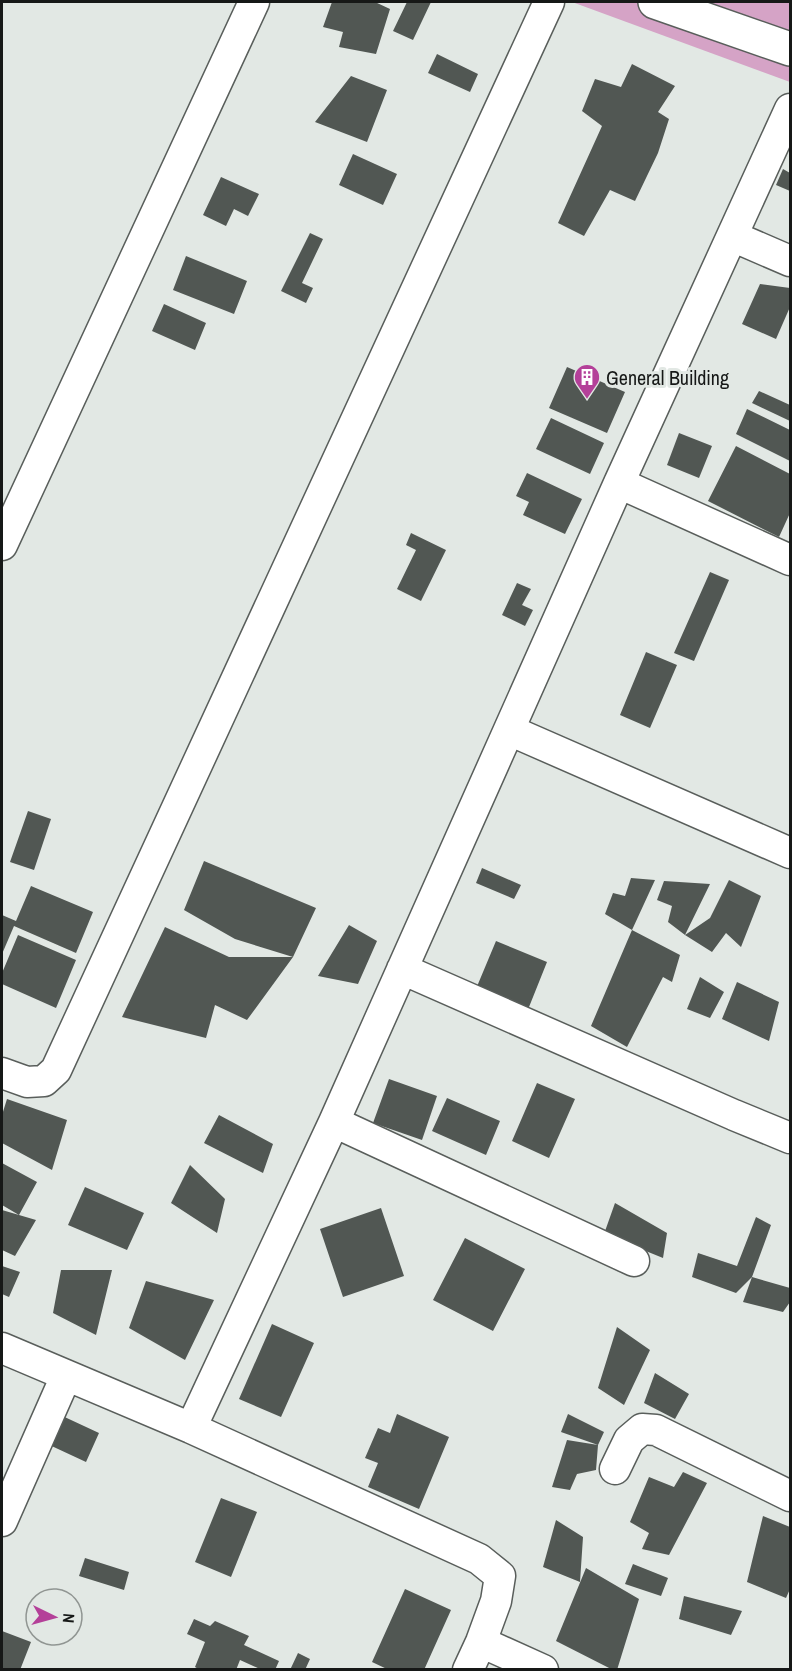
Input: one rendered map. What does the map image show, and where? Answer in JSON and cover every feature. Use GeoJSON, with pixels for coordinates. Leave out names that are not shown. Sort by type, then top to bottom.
{"type":"FeatureCollection","features":[{"type":"Feature","properties":{"kind":"street"},"geometry":{"type":"LineString","coordinates":[[2,545],[254,2]]}},
{"type":"Feature","properties":{"kind":"street"},"geometry":{"type":"LineString","coordinates":[[2,1073],[27,1082],[44,1081],[56,1070],[549,2]]}},
{"type":"Feature","properties":{"kind":"street"},"geometry":{"type":"LineString","coordinates":[[655,2],[790,50]]}},
{"type":"Feature","properties":{"kind":"street"},"geometry":{"type":"LineString","coordinates":[[191,1428],[334,1122],[619,483],[790,109]]}},
{"type":"Feature","properties":{"kind":"street"},"geometry":{"type":"LineString","coordinates":[[732,236],[790,261]]}},
{"type":"Feature","properties":{"kind":"street"},"geometry":{"type":"LineString","coordinates":[[619,483],[790,560]]}},
{"type":"Feature","properties":{"kind":"street"},"geometry":{"type":"LineString","coordinates":[[509,730],[790,853]]}},
{"type":"Feature","properties":{"kind":"street"},"geometry":{"type":"LineString","coordinates":[[402,969],[790,1138]]}},
{"type":"Feature","properties":{"kind":"street"},"geometry":{"type":"LineString","coordinates":[[334,1122],[634,1261]]}},
{"type":"Feature","properties":{"kind":"street"},"geometry":{"type":"LineString","coordinates":[[2,1348],[191,1428],[479,1559],[500,1576],[496,1601],[468,1670]]}},
{"type":"Feature","properties":{"kind":"street"},"geometry":{"type":"LineString","coordinates":[[2,1521],[66,1376]]}},
{"type":"Feature","properties":{"kind":"street"},"geometry":{"type":"LineString","coordinates":[[615,1469],[630,1440],[642,1430],[656,1430],[790,1496]]}},
{"type":"Feature","properties":{"kind":"street"},"geometry":{"type":"LineString","coordinates":[[481,1642],[543,1670]]}},
{"type":"Feature","properties":{"kind":"shaded area"},"geometry":{"type":"Polygon","coordinates":[[[572,2],[790,2],[790,82],[572,2]]]}},
{"type":"Feature","properties":{"kind":"building"},"geometry":{"type":"Polygon","coordinates":[[[332,2],[375,2],[390,9],[376,54],[339,47],[343,32],[323,27],[332,2]]]}},
{"type":"Feature","properties":{"kind":"building"},"geometry":{"type":"Polygon","coordinates":[[[407,2],[431,2],[413,40],[393,31],[407,2]]]}},
{"type":"Feature","properties":{"kind":"building"},"geometry":{"type":"Polygon","coordinates":[[[437,54],[478,74],[470,92],[428,73],[437,54]]]}},
{"type":"Feature","properties":{"kind":"building"},"geometry":{"type":"Polygon","coordinates":[[[632,64],[675,86],[658,112],[669,119],[658,153],[635,201],[610,190],[584,236],[558,223],[602,126],[582,111],[595,79],[621,87],[632,64]]]}},
{"type":"Feature","properties":{"kind":"building"},"geometry":{"type":"Polygon","coordinates":[[[351,76],[387,90],[367,142],[315,122],[351,76]]]}},
{"type":"Feature","properties":{"kind":"building"},"geometry":{"type":"Polygon","coordinates":[[[353,154],[397,174],[383,205],[339,185],[353,154]]]}},
{"type":"Feature","properties":{"kind":"building"},"geometry":{"type":"Polygon","coordinates":[[[783,169],[790,173],[790,191],[776,185],[783,169]]]}},
{"type":"Feature","properties":{"kind":"building"},"geometry":{"type":"Polygon","coordinates":[[[221,177],[259,194],[248,216],[234,209],[226,226],[203,215],[221,177]]]}},
{"type":"Feature","properties":{"kind":"building"},"geometry":{"type":"Polygon","coordinates":[[[310,233],[323,239],[302,283],[313,288],[306,303],[281,291],[310,233]]]}},
{"type":"Feature","properties":{"kind":"building"},"geometry":{"type":"Polygon","coordinates":[[[186,256],[247,281],[234,314],[173,290],[186,256]]]}},
{"type":"Feature","properties":{"kind":"building"},"geometry":{"type":"Polygon","coordinates":[[[760,284],[790,288],[790,307],[776,339],[742,324],[760,284]]]}},
{"type":"Feature","properties":{"kind":"building"},"geometry":{"type":"Polygon","coordinates":[[[164,304],[206,323],[195,350],[152,331],[164,304]]]}},
{"type":"Feature","properties":{"kind":"building","name":"General Building"},"geometry":{"type":"Polygon","coordinates":[[[567,367],[625,392],[607,433],[549,408],[567,367]]]}},
{"type":"Feature","properties":{"kind":"building"},"geometry":{"type":"Polygon","coordinates":[[[759,391],[790,405],[790,421],[752,403],[759,391]]]}},
{"type":"Feature","properties":{"kind":"building"},"geometry":{"type":"Polygon","coordinates":[[[747,409],[790,430],[790,461],[736,434],[747,409]]]}},
{"type":"Feature","properties":{"kind":"building","name":"General Building"},"geometry":{"type":"Polygon","coordinates":[[[551,418],[604,443],[590,474],[536,449],[551,418]]]}},
{"type":"Feature","properties":{"kind":"building"},"geometry":{"type":"Polygon","coordinates":[[[679,433],[712,446],[699,478],[667,465],[679,433]]]}},
{"type":"Feature","properties":{"kind":"building"},"geometry":{"type":"Polygon","coordinates":[[[736,446],[790,474],[790,513],[779,537],[708,501],[736,446]]]}},
{"type":"Feature","properties":{"kind":"building"},"geometry":{"type":"Polygon","coordinates":[[[527,473],[582,499],[565,534],[523,515],[529,502],[516,496],[527,473]]]}},
{"type":"Feature","properties":{"kind":"building"},"geometry":{"type":"Polygon","coordinates":[[[411,533],[446,550],[421,601],[397,589],[416,550],[406,545],[411,533]]]}},
{"type":"Feature","properties":{"kind":"building"},"geometry":{"type":"Polygon","coordinates":[[[710,572],[729,580],[694,661],[674,653],[710,572]]]}},
{"type":"Feature","properties":{"kind":"building"},"geometry":{"type":"Polygon","coordinates":[[[517,583],[531,589],[522,605],[533,610],[525,626],[502,615],[517,583]]]}},
{"type":"Feature","properties":{"kind":"building"},"geometry":{"type":"Polygon","coordinates":[[[646,652],[677,665],[650,728],[620,715],[646,652]]]}},
{"type":"Feature","properties":{"kind":"building"},"geometry":{"type":"Polygon","coordinates":[[[28,811],[51,819],[34,870],[10,862],[28,811]]]}},
{"type":"Feature","properties":{"kind":"building"},"geometry":{"type":"Polygon","coordinates":[[[204,861],[316,908],[293,957],[235,939],[184,910],[204,861]]]}},
{"type":"Feature","properties":{"kind":"building"},"geometry":{"type":"Polygon","coordinates":[[[482,868],[521,885],[514,899],[476,883],[482,868]]]}},
{"type":"Feature","properties":{"kind":"building"},"geometry":{"type":"Polygon","coordinates":[[[631,878],[655,880],[632,930],[605,914],[613,893],[625,896],[631,878]]]}},
{"type":"Feature","properties":{"kind":"building"},"geometry":{"type":"Polygon","coordinates":[[[729,880],[761,896],[741,947],[726,933],[712,952],[685,935],[710,918],[729,880]]]}},
{"type":"Feature","properties":{"kind":"building"},"geometry":{"type":"Polygon","coordinates":[[[664,881],[710,884],[685,935],[668,922],[672,906],[657,900],[664,881]]]}},
{"type":"Feature","properties":{"kind":"building"},"geometry":{"type":"Polygon","coordinates":[[[31,886],[93,912],[76,953],[14,926],[2,954],[2,915],[16,921],[31,886]]]}},
{"type":"Feature","properties":{"kind":"building"},"geometry":{"type":"Polygon","coordinates":[[[349,925],[377,941],[358,984],[318,976],[349,925]]]}},
{"type":"Feature","properties":{"kind":"building"},"geometry":{"type":"Polygon","coordinates":[[[165,927],[229,957],[293,957],[247,1020],[215,1005],[206,1038],[122,1017],[165,927]]]}},
{"type":"Feature","properties":{"kind":"building"},"geometry":{"type":"Polygon","coordinates":[[[632,930],[680,955],[672,982],[663,977],[627,1047],[591,1026],[632,930]]]}},
{"type":"Feature","properties":{"kind":"building"},"geometry":{"type":"Polygon","coordinates":[[[18,935],[76,960],[56,1008],[2,984],[2,973],[18,935]]]}},
{"type":"Feature","properties":{"kind":"building"},"geometry":{"type":"Polygon","coordinates":[[[496,941],[547,962],[525,1017],[473,996],[496,941]]]}},
{"type":"Feature","properties":{"kind":"building"},"geometry":{"type":"Polygon","coordinates":[[[700,977],[724,992],[710,1018],[687,1009],[700,977]]]}},
{"type":"Feature","properties":{"kind":"building"},"geometry":{"type":"Polygon","coordinates":[[[737,982],[779,1002],[769,1041],[722,1019],[737,982]]]}},
{"type":"Feature","properties":{"kind":"building"},"geometry":{"type":"Polygon","coordinates":[[[389,1079],[437,1096],[422,1140],[373,1123],[389,1079]]]}},
{"type":"Feature","properties":{"kind":"building"},"geometry":{"type":"Polygon","coordinates":[[[537,1083],[575,1099],[549,1158],[512,1141],[537,1083]]]}},
{"type":"Feature","properties":{"kind":"building"},"geometry":{"type":"Polygon","coordinates":[[[447,1098],[500,1121],[486,1155],[432,1131],[447,1098]]]}},
{"type":"Feature","properties":{"kind":"building"},"geometry":{"type":"Polygon","coordinates":[[[7,1099],[67,1120],[52,1170],[2,1143],[2,1115],[7,1099]]]}},
{"type":"Feature","properties":{"kind":"building"},"geometry":{"type":"Polygon","coordinates":[[[219,1115],[273,1144],[263,1173],[204,1143],[219,1115]]]}},
{"type":"Feature","properties":{"kind":"building"},"geometry":{"type":"Polygon","coordinates":[[[2,1163],[37,1182],[19,1215],[2,1205],[2,1163]]]}},
{"type":"Feature","properties":{"kind":"building"},"geometry":{"type":"Polygon","coordinates":[[[190,1165],[225,1199],[217,1233],[171,1203],[190,1165]]]}},
{"type":"Feature","properties":{"kind":"building"},"geometry":{"type":"Polygon","coordinates":[[[85,1187],[144,1213],[127,1250],[68,1225],[85,1187]]]}},
{"type":"Feature","properties":{"kind":"building"},"geometry":{"type":"Polygon","coordinates":[[[615,1203],[667,1233],[663,1258],[604,1234],[615,1203]]]}},
{"type":"Feature","properties":{"kind":"building"},"geometry":{"type":"Polygon","coordinates":[[[381,1208],[404,1276],[343,1297],[320,1229],[381,1208]]]}},
{"type":"Feature","properties":{"kind":"building"},"geometry":{"type":"Polygon","coordinates":[[[2,1210],[36,1220],[15,1256],[2,1250],[2,1210]]]}},
{"type":"Feature","properties":{"kind":"building"},"geometry":{"type":"Polygon","coordinates":[[[756,1217],[771,1225],[752,1277],[736,1293],[692,1277],[698,1253],[737,1266],[756,1217]]]}},
{"type":"Feature","properties":{"kind":"building"},"geometry":{"type":"Polygon","coordinates":[[[465,1238],[525,1269],[493,1331],[433,1300],[465,1238]]]}},
{"type":"Feature","properties":{"kind":"building"},"geometry":{"type":"Polygon","coordinates":[[[2,1266],[20,1272],[9,1297],[2,1294],[2,1266]]]}},
{"type":"Feature","properties":{"kind":"building"},"geometry":{"type":"Polygon","coordinates":[[[61,1270],[112,1270],[96,1335],[53,1313],[61,1270]]]}},
{"type":"Feature","properties":{"kind":"building"},"geometry":{"type":"Polygon","coordinates":[[[752,1277],[790,1288],[790,1302],[783,1312],[743,1302],[752,1277]]]}},
{"type":"Feature","properties":{"kind":"building"},"geometry":{"type":"Polygon","coordinates":[[[146,1281],[214,1300],[185,1360],[129,1328],[146,1281]]]}},
{"type":"Feature","properties":{"kind":"building"},"geometry":{"type":"Polygon","coordinates":[[[272,1324],[314,1343],[281,1417],[239,1399],[272,1324]]]}},
{"type":"Feature","properties":{"kind":"building"},"geometry":{"type":"Polygon","coordinates":[[[617,1327],[650,1350],[624,1405],[598,1388],[617,1327]]]}},
{"type":"Feature","properties":{"kind":"building"},"geometry":{"type":"Polygon","coordinates":[[[655,1373],[689,1394],[675,1419],[644,1403],[655,1373]]]}},
{"type":"Feature","properties":{"kind":"building"},"geometry":{"type":"Polygon","coordinates":[[[56,1413],[99,1433],[86,1462],[43,1442],[56,1413]]]}},
{"type":"Feature","properties":{"kind":"building"},"geometry":{"type":"Polygon","coordinates":[[[397,1414],[449,1437],[419,1509],[368,1487],[378,1463],[365,1458],[378,1428],[390,1433],[397,1414]]]}},
{"type":"Feature","properties":{"kind":"building"},"geometry":{"type":"Polygon","coordinates":[[[568,1414],[604,1432],[598,1445],[561,1432],[568,1414]]]}},
{"type":"Feature","properties":{"kind":"building"},"geometry":{"type":"Polygon","coordinates":[[[567,1440],[598,1445],[596,1470],[577,1474],[570,1490],[552,1487],[567,1440]]]}},
{"type":"Feature","properties":{"kind":"building"},"geometry":{"type":"Polygon","coordinates":[[[683,1472],[707,1483],[669,1555],[642,1549],[649,1533],[630,1522],[649,1477],[674,1487],[683,1472]]]}},
{"type":"Feature","properties":{"kind":"building"},"geometry":{"type":"Polygon","coordinates":[[[221,1498],[257,1512],[231,1577],[195,1562],[221,1498]]]}},
{"type":"Feature","properties":{"kind":"building"},"geometry":{"type":"Polygon","coordinates":[[[763,1516],[790,1527],[790,1589],[786,1598],[747,1582],[763,1516]]]}},
{"type":"Feature","properties":{"kind":"building"},"geometry":{"type":"Polygon","coordinates":[[[556,1520],[583,1537],[580,1582],[543,1567],[556,1520]]]}},
{"type":"Feature","properties":{"kind":"building"},"geometry":{"type":"Polygon","coordinates":[[[85,1558],[129,1572],[124,1590],[79,1576],[85,1558]]]}},
{"type":"Feature","properties":{"kind":"building"},"geometry":{"type":"Polygon","coordinates":[[[633,1564],[668,1578],[661,1596],[625,1584],[633,1564]]]}},
{"type":"Feature","properties":{"kind":"building"},"geometry":{"type":"Polygon","coordinates":[[[586,1568],[639,1599],[617,1670],[556,1641],[586,1568]]]}},
{"type":"Feature","properties":{"kind":"building"},"geometry":{"type":"Polygon","coordinates":[[[405,1589],[451,1610],[424,1670],[389,1670],[372,1662],[405,1589]]]}},
{"type":"Feature","properties":{"kind":"building"},"geometry":{"type":"Polygon","coordinates":[[[684,1596],[742,1611],[731,1635],[679,1619],[684,1596]]]}},
{"type":"Feature","properties":{"kind":"building"},"geometry":{"type":"Polygon","coordinates":[[[194,1619],[210,1626],[215,1621],[249,1636],[244,1645],[279,1661],[275,1670],[262,1670],[240,1660],[236,1670],[200,1670],[195,1667],[205,1642],[187,1634],[194,1619]]]}},
{"type":"Feature","properties":{"kind":"building"},"geometry":{"type":"Polygon","coordinates":[[[2,1631],[24,1639],[24,1647],[29,1647],[20,1670],[2,1670],[2,1631]]]}},
{"type":"Feature","properties":{"kind":"building"},"geometry":{"type":"Polygon","coordinates":[[[298,1653],[310,1659],[305,1670],[290,1670],[298,1653]]]}},
{"type":"Feature","properties":{"kind":"place","name":"General Building"},"geometry":{"type":"Point","coordinates":[587,400]}}]}
